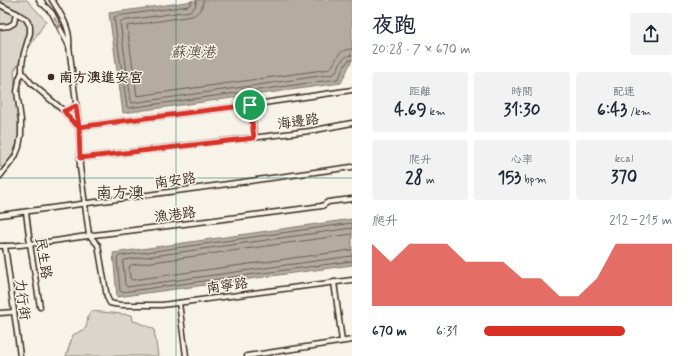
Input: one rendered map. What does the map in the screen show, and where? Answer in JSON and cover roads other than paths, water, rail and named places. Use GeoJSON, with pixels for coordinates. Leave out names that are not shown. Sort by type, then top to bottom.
{"type":"FeatureCollection","features":[{"type":"Feature","properties":{"kind":"street"},"geometry":{"type":"LineString","coordinates":[[52,0],[63,17],[69,32],[69,46],[79,127],[80,167],[89,235]]}},
{"type":"Feature","properties":{"kind":"street"},"geometry":{"type":"LineString","coordinates":[[41,2],[52,13],[69,46]]}},
{"type":"Feature","properties":{"kind":"street"},"geometry":{"type":"LineString","coordinates":[[0,5],[16,13],[26,20],[30,26],[30,33],[23,58],[22,72],[19,79],[17,92],[21,120],[19,147],[15,157],[0,176]]}},
{"type":"Feature","properties":{"kind":"street"},"geometry":{"type":"LineString","coordinates":[[0,27],[9,26],[14,23],[16,13]]}},
{"type":"Feature","properties":{"kind":"street"},"geometry":{"type":"LineString","coordinates":[[22,72],[32,84],[64,111],[79,127],[352,90]]}},
{"type":"Feature","properties":{"kind":"street"},"geometry":{"type":"LineString","coordinates":[[250,105],[254,138]]}},
{"type":"Feature","properties":{"kind":"street"},"geometry":{"type":"LineString","coordinates":[[64,111],[76,106]]}},
{"type":"Feature","properties":{"kind":"street","name":"海邊路"},"geometry":{"type":"LineString","coordinates":[[80,158],[310,131],[352,123]]}},
{"type":"Feature","properties":{"kind":"street","name":"南安路"},"geometry":{"type":"LineString","coordinates":[[0,216],[352,167]]}},
{"type":"Feature","properties":{"kind":"street","name":"漁港路"},"geometry":{"type":"LineString","coordinates":[[2,246],[25,245],[89,235],[265,214],[322,206],[328,202],[352,199]]}},
{"type":"Feature","properties":{"kind":"street","name":"民生路"},"geometry":{"type":"LineString","coordinates":[[26,212],[40,307]]}},
{"type":"Feature","properties":{"kind":"street","name":"南寧路"},"geometry":{"type":"LineString","coordinates":[[89,235],[98,245],[107,297],[110,302],[121,305],[162,305],[352,280]]}},
{"type":"Feature","properties":{"kind":"street","name":"力行街"},"geometry":{"type":"LineString","coordinates":[[2,246],[20,356]]}},
{"type":"Feature","properties":{"kind":"street"},"geometry":{"type":"LineString","coordinates":[[334,282],[342,342]]}},
{"type":"Feature","properties":{"kind":"street"},"geometry":{"type":"LineString","coordinates":[[179,303],[186,356]]}},
{"type":"Feature","properties":{"kind":"street"},"geometry":{"type":"LineString","coordinates":[[0,313],[14,312]]}},
{"type":"Feature","properties":{"kind":"street"},"geometry":{"type":"LineString","coordinates":[[247,356],[352,340]]}},
{"type":"Feature","properties":{"kind":"water","name":"蘇澳港"},"geometry":{"type":"Polygon","coordinates":[[[201,0],[352,0],[352,60],[341,83],[123,113],[109,13],[201,0]]]}},
{"type":"Feature","properties":{"kind":"water"},"geometry":{"type":"Polygon","coordinates":[[[352,219],[352,265],[117,297],[113,253],[352,219]]]}},
{"type":"Feature","properties":{"kind":"place","name":"南方澳進安宮"},"geometry":{"type":"Point","coordinates":[51,77]}},
{"type":"Feature","properties":{"kind":"district","name":"南方澳"},"geometry":{"type":"Point","coordinates":[120,192]}}]}
